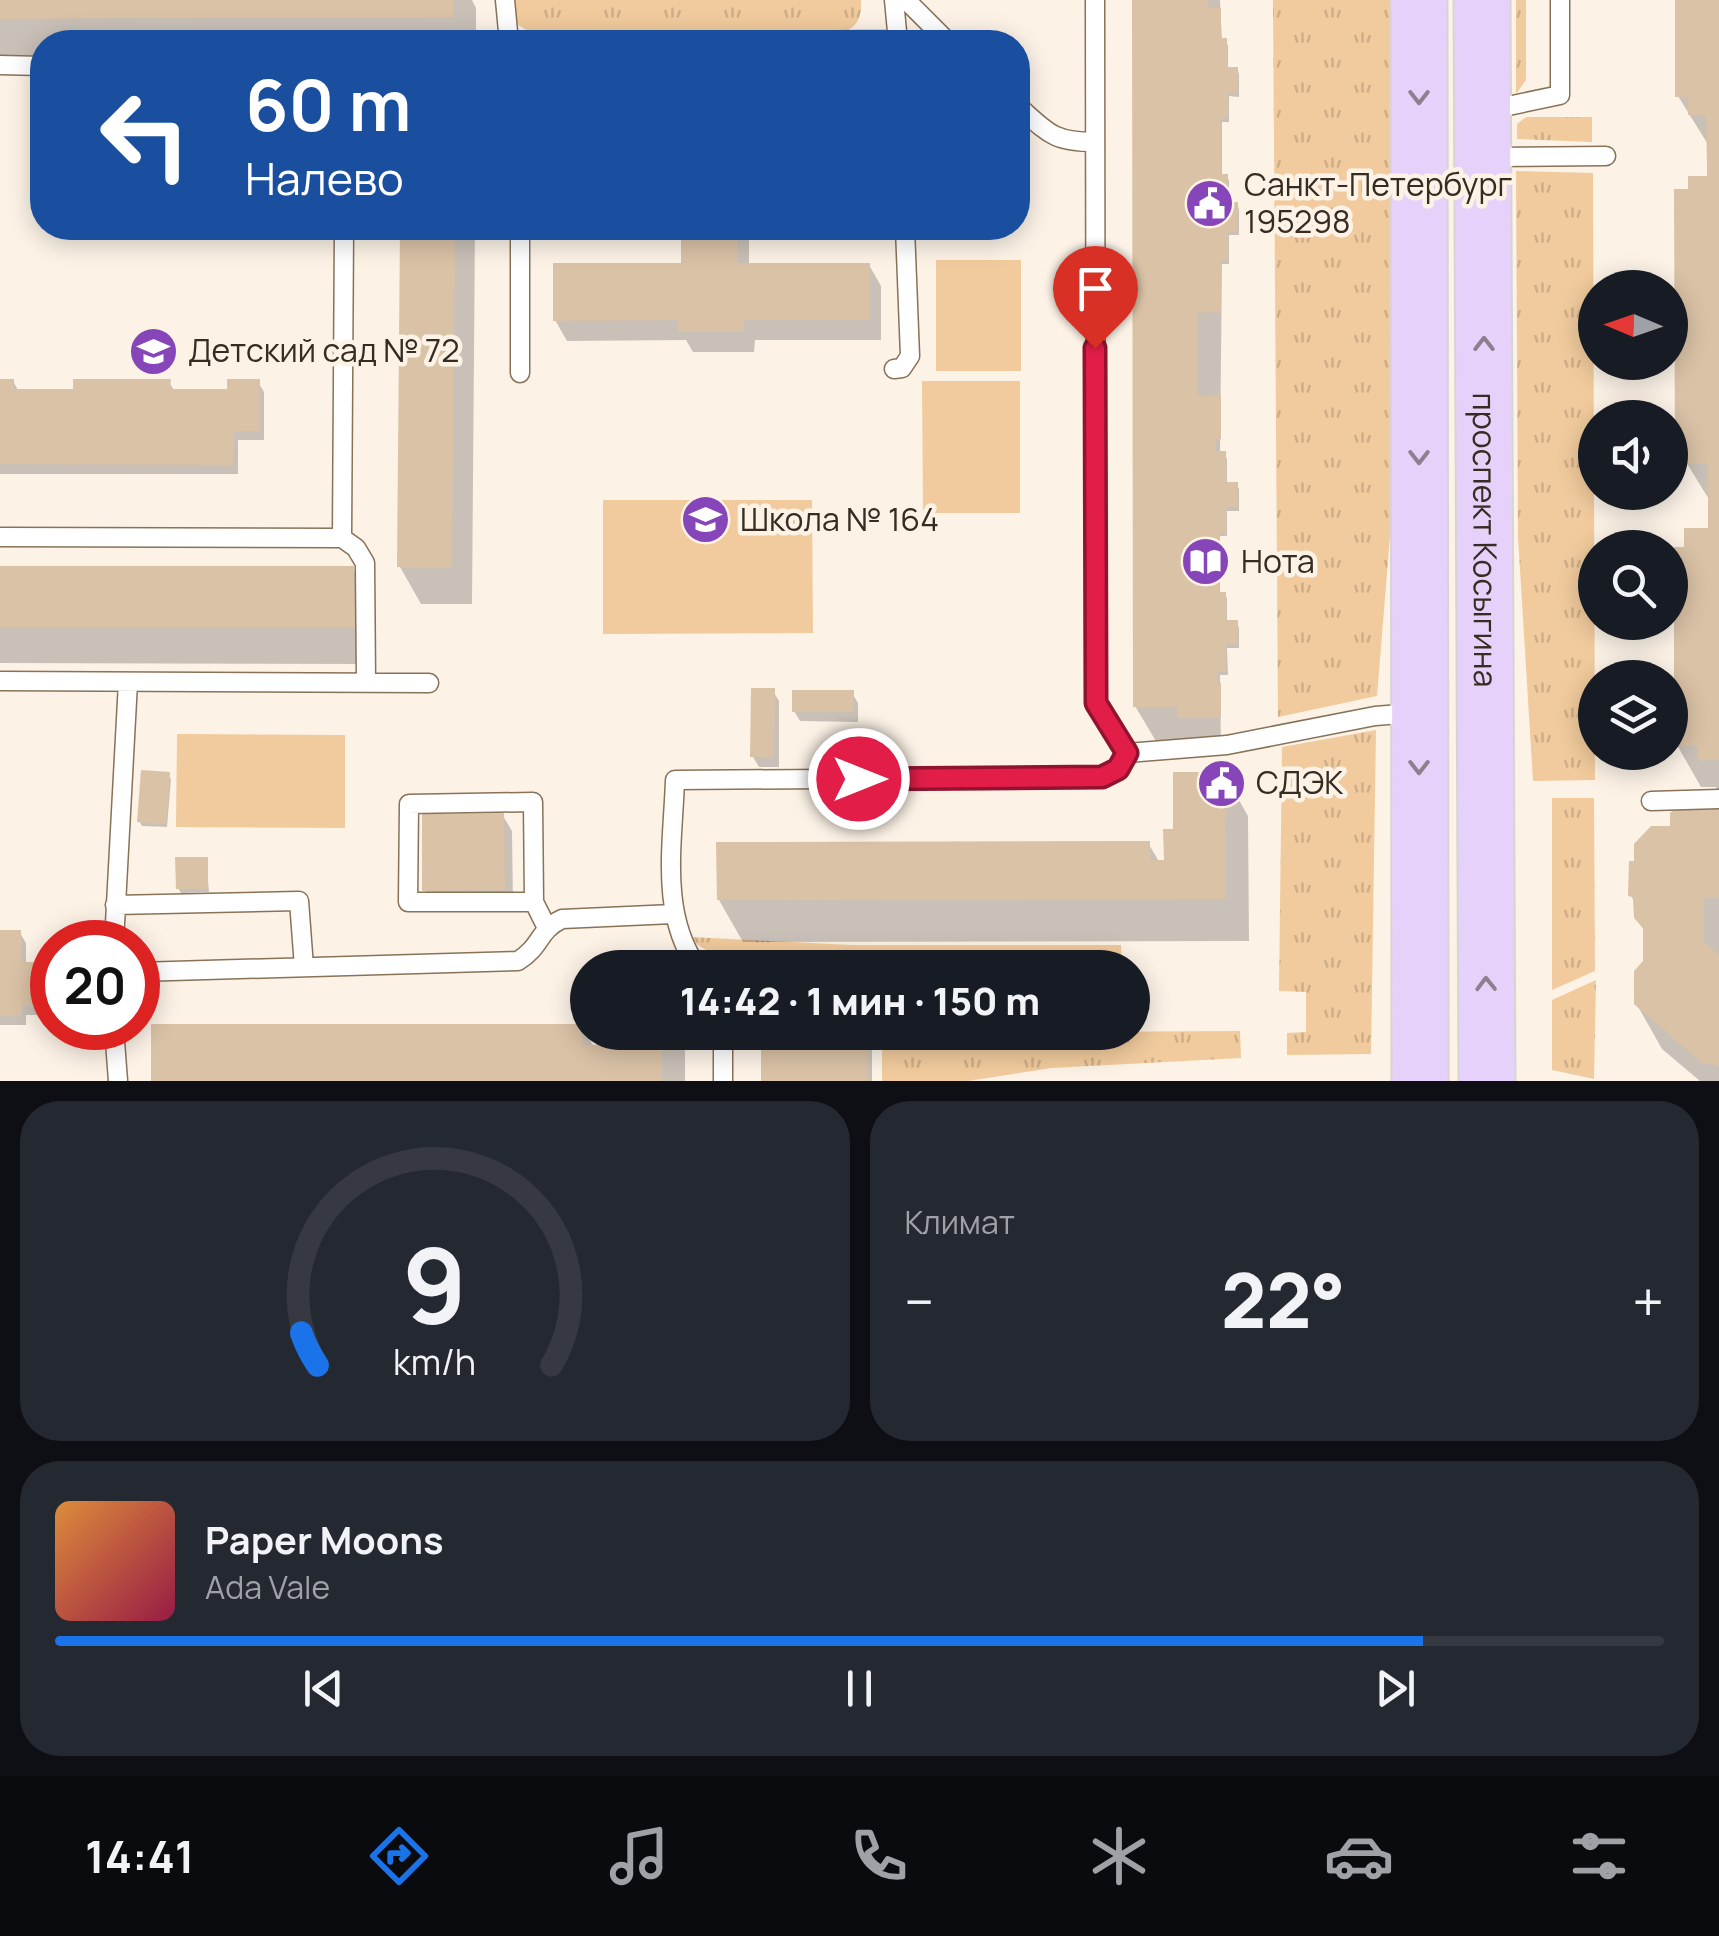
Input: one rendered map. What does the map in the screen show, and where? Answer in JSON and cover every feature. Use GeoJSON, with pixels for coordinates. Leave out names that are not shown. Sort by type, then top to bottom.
{"type":"FeatureCollection","features":[{"type":"Feature","properties":{"kind":"main road","name":"проспект Косыгина"},"geometry":{"type":"LineString","coordinates":[[1420,0],[1420,1081]]}},
{"type":"Feature","properties":{"kind":"main road","name":"проспект Косыгина"},"geometry":{"type":"LineString","coordinates":[[1482,0],[1486,1081]]}},
{"type":"Feature","properties":{"kind":"lane"},"geometry":{"type":"LineString","coordinates":[[506,0],[508,30]]}},
{"type":"Feature","properties":{"kind":"lane"},"geometry":{"type":"LineString","coordinates":[[894,0],[897,30]]}},
{"type":"Feature","properties":{"kind":"lane"},"geometry":{"type":"LineString","coordinates":[[906,0],[936,30]]}},
{"type":"Feature","properties":{"kind":"lane"},"geometry":{"type":"LineString","coordinates":[[1096,0],[1096,703],[1127,753]]}},
{"type":"Feature","properties":{"kind":"lane"},"geometry":{"type":"LineString","coordinates":[[1483,134],[1560,95],[1560,0]]}},
{"type":"Feature","properties":{"kind":"lane"},"geometry":{"type":"LineString","coordinates":[[0,66],[30,66]]}},
{"type":"Feature","properties":{"kind":"lane"},"geometry":{"type":"LineString","coordinates":[[1030,116],[1066,142],[1095,142]]}},
{"type":"Feature","properties":{"kind":"lane"},"geometry":{"type":"LineString","coordinates":[[1483,134],[1606,156]]}},
{"type":"Feature","properties":{"kind":"lane"},"geometry":{"type":"LineString","coordinates":[[342,538],[344,240]]}},
{"type":"Feature","properties":{"kind":"lane"},"geometry":{"type":"LineString","coordinates":[[520,240],[520,373]]}},
{"type":"Feature","properties":{"kind":"lane"},"geometry":{"type":"LineString","coordinates":[[894,369],[902,368],[910,356],[906,240]]}},
{"type":"Feature","properties":{"kind":"lane"},"geometry":{"type":"LineString","coordinates":[[0,537],[342,538],[356,548],[365,563],[366,682]]}},
{"type":"Feature","properties":{"kind":"lane"},"geometry":{"type":"LineString","coordinates":[[0,681],[429,683]]}},
{"type":"Feature","properties":{"kind":"lane"},"geometry":{"type":"LineString","coordinates":[[115,920],[128,682]]}},
{"type":"Feature","properties":{"kind":"lane"},"geometry":{"type":"LineString","coordinates":[[1127,753],[1227,745],[1375,716],[1419,712]]}},
{"type":"Feature","properties":{"kind":"lane"},"geometry":{"type":"LineString","coordinates":[[685,950],[673,914],[675,780],[1102,777],[1118,769],[1127,753]]}},
{"type":"Feature","properties":{"kind":"lane"},"geometry":{"type":"LineString","coordinates":[[1650,801],[1719,799]]}},
{"type":"Feature","properties":{"kind":"lane"},"geometry":{"type":"LineString","coordinates":[[534,902],[408,902],[408,804],[533,802],[534,902],[546,926]]}},
{"type":"Feature","properties":{"kind":"lane"},"geometry":{"type":"LineString","coordinates":[[115,905],[300,900],[304,967]]}},
{"type":"Feature","properties":{"kind":"lane"},"geometry":{"type":"LineString","coordinates":[[160,971],[518,960],[536,950],[546,926],[562,919],[673,914]]}},
{"type":"Feature","properties":{"kind":"lane"},"geometry":{"type":"LineString","coordinates":[[116,1050],[118,1081]]}},
{"type":"Feature","properties":{"kind":"lane"},"geometry":{"type":"LineString","coordinates":[[723,1081],[724,1050]]}},
{"type":"Feature","properties":{"kind":"green space"},"geometry":{"type":"Polygon","coordinates":[[[514,0],[861,0],[859,18],[847,30],[526,30],[517,24],[514,0]]]}},
{"type":"Feature","properties":{"kind":"green space"},"geometry":{"type":"Polygon","coordinates":[[[1273,0],[1390,0],[1390,536],[1377,696],[1278,717],[1273,0]]]}},
{"type":"Feature","properties":{"kind":"green space"},"geometry":{"type":"Polygon","coordinates":[[[1516,0],[1526,0],[1526,80],[1516,94],[1516,0]]]}},
{"type":"Feature","properties":{"kind":"green space"},"geometry":{"type":"Polygon","coordinates":[[[1526,117],[1592,117],[1592,142],[1517,139],[1517,124],[1526,117]]]}},
{"type":"Feature","properties":{"kind":"green space"},"geometry":{"type":"Polygon","coordinates":[[[1516,171],[1593,173],[1593,270],[1578,270],[1578,380],[1594,380],[1594,400],[1578,400],[1578,510],[1594,510],[1594,530],[1578,530],[1578,640],[1595,640],[1595,660],[1578,660],[1578,770],[1595,770],[1595,780],[1533,781],[1518,537],[1516,171]]]}},
{"type":"Feature","properties":{"kind":"green space"},"geometry":{"type":"Polygon","coordinates":[[[936,260],[1021,260],[1021,371],[936,371],[936,260]]]}},
{"type":"Feature","properties":{"kind":"green space"},"geometry":{"type":"Polygon","coordinates":[[[922,381],[1020,381],[1020,513],[923,513],[922,381]]]}},
{"type":"Feature","properties":{"kind":"green space"},"geometry":{"type":"Polygon","coordinates":[[[603,500],[812,500],[813,633],[603,634],[603,500]]]}},
{"type":"Feature","properties":{"kind":"green space"},"geometry":{"type":"Polygon","coordinates":[[[1376,730],[1371,1054],[1287,1055],[1287,1033],[1306,1032],[1306,992],[1279,991],[1282,747],[1376,730]]]}},
{"type":"Feature","properties":{"kind":"green space"},"geometry":{"type":"Polygon","coordinates":[[[177,734],[345,735],[345,828],[176,827],[177,734]]]}},
{"type":"Feature","properties":{"kind":"green space"},"geometry":{"type":"Polygon","coordinates":[[[1552,798],[1594,798],[1595,971],[1552,990],[1552,798]]]}},
{"type":"Feature","properties":{"kind":"green space"},"geometry":{"type":"Polygon","coordinates":[[[691,937],[852,945],[1121,945],[1121,950],[708,950],[691,937]]]}},
{"type":"Feature","properties":{"kind":"green space"},"geometry":{"type":"Polygon","coordinates":[[[1596,980],[1594,1079],[1552,1070],[1552,1000],[1596,980]]]}},
{"type":"Feature","properties":{"kind":"green space"},"geometry":{"type":"Polygon","coordinates":[[[1240,1031],[1241,1058],[1051,1068],[968,1081],[882,1081],[882,1050],[1150,1050],[1150,1032],[1240,1031]]]}},
{"type":"Feature","properties":{"kind":"building"},"geometry":{"type":"Polygon","coordinates":[[[0,0],[453,0],[453,17],[0,19],[0,0]]]}},
{"type":"Feature","properties":{"kind":"building"},"geometry":{"type":"Polygon","coordinates":[[[1132,0],[1208,0],[1207,8],[1221,8],[1221,38],[1227,38],[1227,67],[1238,67],[1238,93],[1228,93],[1228,118],[1221,118],[1221,174],[1228,174],[1228,202],[1238,202],[1238,232],[1228,232],[1228,260],[1221,260],[1221,312],[1197,313],[1197,396],[1221,395],[1221,439],[1216,439],[1216,451],[1226,451],[1226,482],[1238,482],[1238,507],[1226,507],[1226,533],[1219,533],[1219,592],[1226,592],[1226,620],[1238,620],[1238,644],[1226,644],[1226,672],[1217,672],[1217,683],[1221,683],[1221,718],[1178,718],[1178,707],[1133,707],[1132,0]]]}},
{"type":"Feature","properties":{"kind":"building"},"geometry":{"type":"Polygon","coordinates":[[[1675,0],[1719,0],[1719,760],[1697,760],[1697,746],[1688,746],[1688,660],[1674,660],[1674,640],[1688,640],[1688,530],[1684,528],[1708,528],[1708,464],[1688,464],[1688,400],[1675,400],[1675,380],[1688,380],[1688,270],[1674,270],[1674,189],[1688,189],[1688,176],[1707,176],[1706,115],[1688,115],[1688,97],[1675,97],[1675,0]]]}},
{"type":"Feature","properties":{"kind":"building"},"geometry":{"type":"Polygon","coordinates":[[[400,240],[455,240],[452,568],[397,567],[400,240]]]}},
{"type":"Feature","properties":{"kind":"building"},"geometry":{"type":"Polygon","coordinates":[[[681,240],[738,240],[738,263],[870,263],[870,320],[744,320],[744,332],[678,332],[678,320],[553,321],[553,263],[681,263],[681,240]]]}},
{"type":"Feature","properties":{"kind":"building"},"geometry":{"type":"Polygon","coordinates":[[[0,379],[14,379],[14,389],[73,389],[73,379],[171,379],[170,389],[227,389],[227,379],[260,379],[260,431],[234,431],[233,465],[0,464],[0,379]]]}},
{"type":"Feature","properties":{"kind":"building"},"geometry":{"type":"Polygon","coordinates":[[[0,566],[354,566],[355,627],[0,627],[0,566]]]}},
{"type":"Feature","properties":{"kind":"building"},"geometry":{"type":"Polygon","coordinates":[[[751,688],[775,688],[774,757],[750,757],[751,688]]]}},
{"type":"Feature","properties":{"kind":"building"},"geometry":{"type":"Polygon","coordinates":[[[792,690],[854,690],[854,712],[792,712],[792,690]]]}},
{"type":"Feature","properties":{"kind":"building"},"geometry":{"type":"Polygon","coordinates":[[[141,770],[170,772],[166,824],[137,822],[141,770]]]}},
{"type":"Feature","properties":{"kind":"building"},"geometry":{"type":"Polygon","coordinates":[[[1173,772],[1225,772],[1226,899],[717,900],[716,842],[1150,841],[1150,860],[1164,860],[1163,829],[1173,829],[1173,772]]]}},
{"type":"Feature","properties":{"kind":"building"},"geometry":{"type":"Polygon","coordinates":[[[1675,808],[1719,808],[1719,898],[1704,898],[1704,941],[1719,955],[1719,1066],[1702,1063],[1634,1004],[1634,971],[1643,961],[1643,928],[1634,918],[1633,897],[1628,896],[1629,861],[1634,861],[1634,844],[1651,826],[1670,826],[1670,813],[1675,808]]]}},
{"type":"Feature","properties":{"kind":"building"},"geometry":{"type":"Polygon","coordinates":[[[504,813],[505,890],[422,891],[422,814],[504,813]]]}},
{"type":"Feature","properties":{"kind":"building"},"geometry":{"type":"Polygon","coordinates":[[[175,857],[208,857],[208,889],[176,889],[175,857]]]}},
{"type":"Feature","properties":{"kind":"building"},"geometry":{"type":"Polygon","coordinates":[[[0,930],[21,930],[22,962],[30,962],[30,1006],[22,1006],[22,1016],[0,1016],[0,930]]]}},
{"type":"Feature","properties":{"kind":"building"},"geometry":{"type":"Polygon","coordinates":[[[160,1024],[570,1024],[570,1050],[662,1050],[662,1081],[151,1081],[151,1050],[160,1050],[160,1024]]]}},
{"type":"Feature","properties":{"kind":"building"},"geometry":{"type":"Polygon","coordinates":[[[761,1050],[867,1050],[868,1081],[761,1081],[761,1050]]]}},
{"type":"Feature","properties":{"kind":"place","name":"Санкт-Петербург 195298"},"geometry":{"type":"Point","coordinates":[1209,203]}},
{"type":"Feature","properties":{"kind":"place","name":"Детский сад № 72"},"geometry":{"type":"Point","coordinates":[153,351]}},
{"type":"Feature","properties":{"kind":"place","name":"Школа № 164"},"geometry":{"type":"Point","coordinates":[705,520]}},
{"type":"Feature","properties":{"kind":"place","name":"Нота"},"geometry":{"type":"Point","coordinates":[1206,562]}},
{"type":"Feature","properties":{"kind":"place","name":"СДЭК"},"geometry":{"type":"Point","coordinates":[1221,783]}},
{"type":"Feature","properties":{"kind":"route"},"geometry":{"type":"LineString","coordinates":[[859,779],[1102,777],[1118,769],[1127,753],[1096,703],[1095,348]]}}]}
